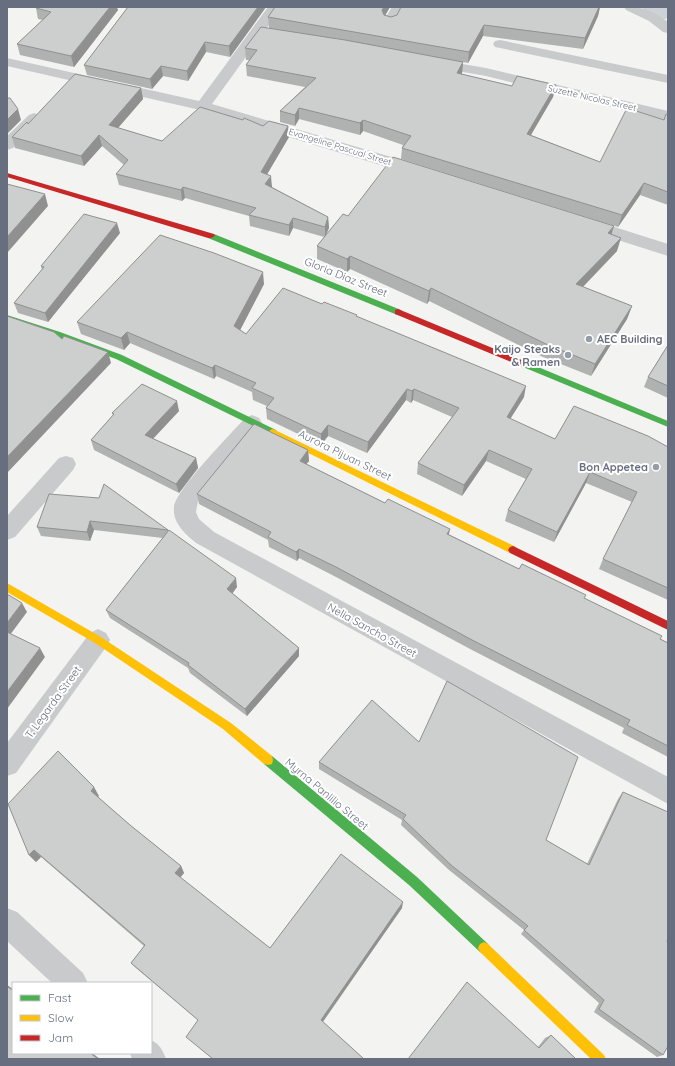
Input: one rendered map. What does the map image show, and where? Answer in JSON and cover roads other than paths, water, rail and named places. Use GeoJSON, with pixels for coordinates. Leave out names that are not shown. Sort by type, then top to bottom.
{"type":"FeatureCollection","features":[{"type":"Feature","properties":{"kind":"street"},"geometry":{"type":"LineString","coordinates":[[203,106],[276,7]]}},
{"type":"Feature","properties":{"kind":"street"},"geometry":{"type":"LineString","coordinates":[[390,22],[399,7]]}},
{"type":"Feature","properties":{"kind":"street"},"geometry":{"type":"LineString","coordinates":[[631,7],[654,18],[668,29]]}},
{"type":"Feature","properties":{"kind":"street"},"geometry":{"type":"LineString","coordinates":[[508,29],[493,58],[668,80]]}},
{"type":"Feature","properties":{"kind":"street"},"geometry":{"type":"LineString","coordinates":[[257,32],[272,35]]}},
{"type":"Feature","properties":{"kind":"street","name":"Suzette Nicolas Street"},"geometry":{"type":"LineString","coordinates":[[416,59],[493,58],[668,116]]}},
{"type":"Feature","properties":{"kind":"street","name":"Evangeline Pascual Street"},"geometry":{"type":"LineString","coordinates":[[7,62],[69,83],[203,106],[434,176]]}},
{"type":"Feature","properties":{"kind":"street"},"geometry":{"type":"LineString","coordinates":[[69,83],[86,65]]}},
{"type":"Feature","properties":{"kind":"street"},"geometry":{"type":"LineString","coordinates":[[7,145],[46,106]]}},
{"type":"Feature","properties":{"kind":"street","name":"Gloria Diaz Street"},"geometry":{"type":"LineString","coordinates":[[7,175],[222,238],[668,424]]}},
{"type":"Feature","properties":{"kind":"street"},"geometry":{"type":"LineString","coordinates":[[570,219],[668,250]]}},
{"type":"Feature","properties":{"kind":"street","name":"Aurora Pijuan Street"},"geometry":{"type":"LineString","coordinates":[[7,318],[57,334],[119,357],[668,626]]}},
{"type":"Feature","properties":{"kind":"street","name":"Nelia Sancho Street"},"geometry":{"type":"LineString","coordinates":[[252,423],[190,495],[185,508],[188,520],[195,530],[220,546],[668,791]]}},
{"type":"Feature","properties":{"kind":"street"},"geometry":{"type":"LineString","coordinates":[[7,531],[66,464]]}},
{"type":"Feature","properties":{"kind":"street","name":"Myrna Panlilio Street"},"geometry":{"type":"LineString","coordinates":[[7,587],[98,640],[227,726],[413,881],[600,1059]]}},
{"type":"Feature","properties":{"kind":"street","name":"T. Legarda Street"},"geometry":{"type":"LineString","coordinates":[[7,764],[98,640]]}},
{"type":"Feature","properties":{"kind":"street"},"geometry":{"type":"LineString","coordinates":[[7,922],[73,982]]}},
{"type":"Feature","properties":{"kind":"waterway"},"geometry":{"type":"LineString","coordinates":[[658,11],[662,7]]}},
{"type":"Feature","properties":{"kind":"place","name":"AEC Building"},"geometry":{"type":"Point","coordinates":[589,339]}},
{"type":"Feature","properties":{"kind":"place","name":"Kaijo Steaks & Ramen"},"geometry":{"type":"Point","coordinates":[568,355]}},
{"type":"Feature","properties":{"kind":"place","name":"Bon Appetea"},"geometry":{"type":"Point","coordinates":[656,467]}}]}
